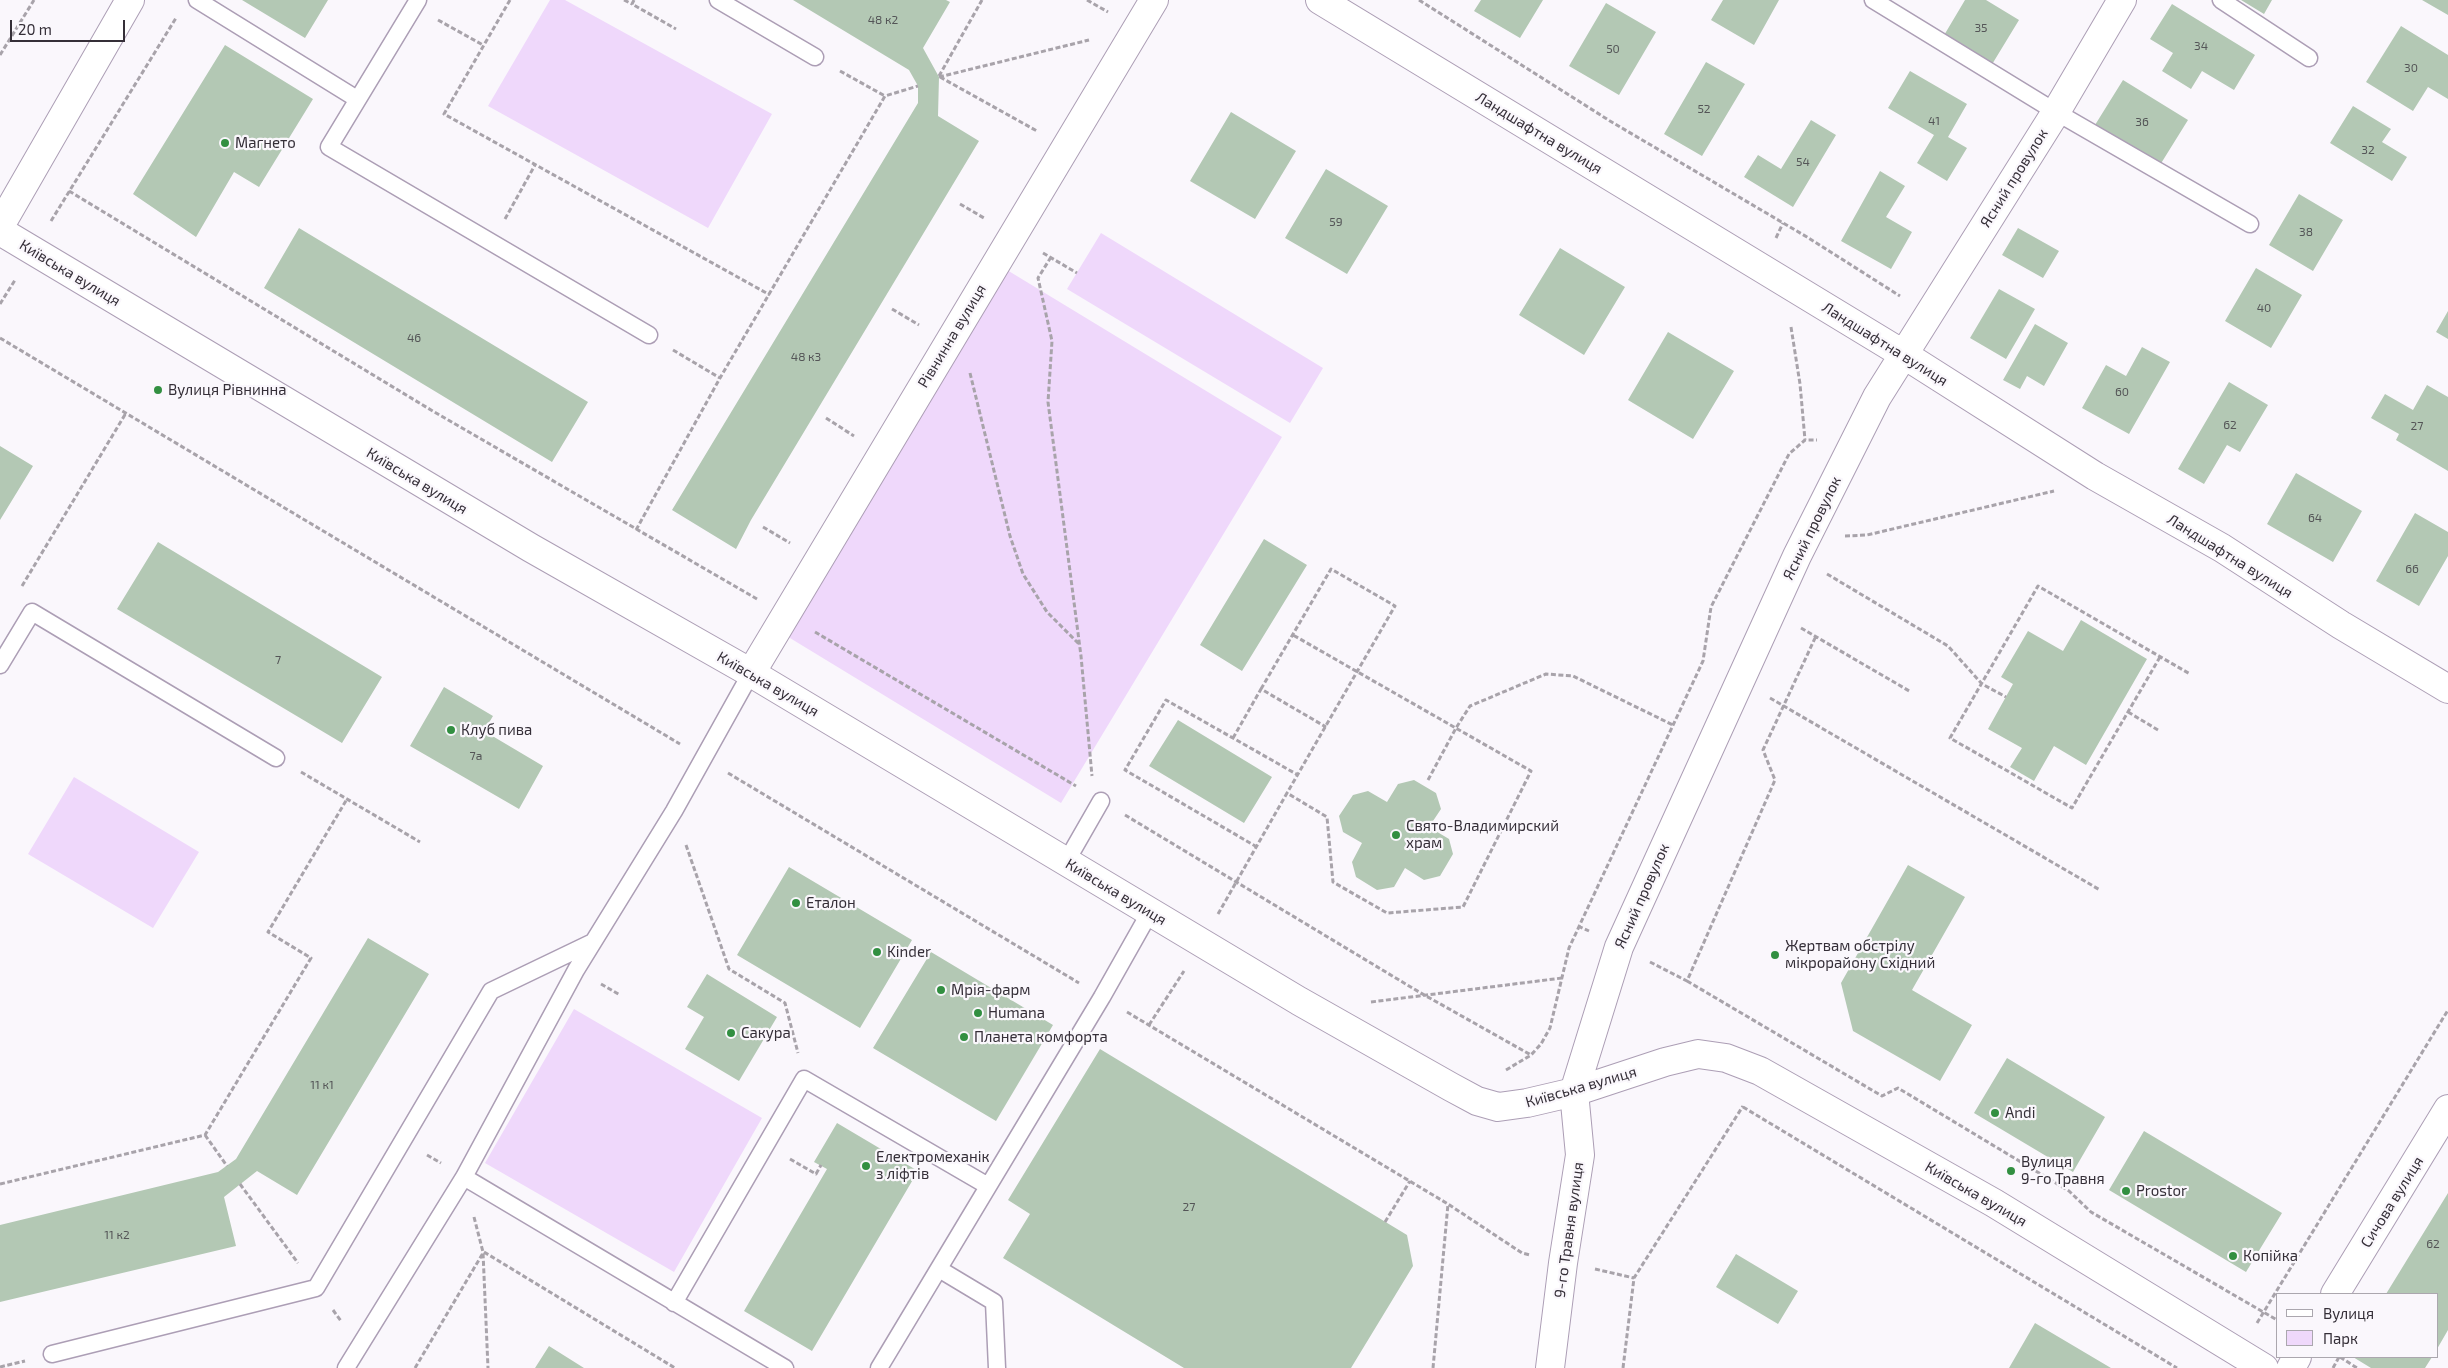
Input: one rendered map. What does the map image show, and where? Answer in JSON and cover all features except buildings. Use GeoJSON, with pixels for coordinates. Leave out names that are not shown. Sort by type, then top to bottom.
{"type":"FeatureCollection","features":[{"type":"Feature","properties":{"kind":"street"},"geometry":{"type":"LineString","coordinates":[[0,226],[130,0]]}},
{"type":"Feature","properties":{"kind":"street","name":"Рівнинна вулиця"},"geometry":{"type":"LineString","coordinates":[[751,673],[1154,0]]}},
{"type":"Feature","properties":{"kind":"street","name":"Ландшафтна вулиця"},"geometry":{"type":"LineString","coordinates":[[1320,0],[1903,354],[2102,480],[2222,548],[2341,625],[2448,689]]}},
{"type":"Feature","properties":{"kind":"street","name":"Ясний провулок"},"geometry":{"type":"LineString","coordinates":[[1574,1092],[1619,946],[1739,680],[1802,547],[1877,397],[2056,112],[2122,0]]}},
{"type":"Feature","properties":{"kind":"street","name":"Київська вулиця"},"geometry":{"type":"LineString","coordinates":[[0,231],[522,544],[751,673],[1316,1011],[1478,1101],[1498,1107],[1527,1103],[1574,1092],[1665,1062],[1698,1054],[1726,1058],[1760,1070],[1994,1203],[2264,1368]]}},
{"type":"Feature","properties":{"kind":"street","name":"9-го Травня вулиця"},"geometry":{"type":"LineString","coordinates":[[1550,1368],[1563,1262],[1580,1155],[1574,1092]]}},
{"type":"Feature","properties":{"kind":"street","name":"Сичова вулиця"},"geometry":{"type":"LineString","coordinates":[[2336,1293],[2448,1109]]}},
{"type":"Feature","properties":{"kind":"lane"},"geometry":{"type":"LineString","coordinates":[[197,0],[357,99]]}},
{"type":"Feature","properties":{"kind":"lane"},"geometry":{"type":"LineString","coordinates":[[718,0],[815,57]]}},
{"type":"Feature","properties":{"kind":"lane"},"geometry":{"type":"LineString","coordinates":[[1874,0],[2056,112],[2250,224]]}},
{"type":"Feature","properties":{"kind":"lane"},"geometry":{"type":"LineString","coordinates":[[2221,0],[2309,58]]}},
{"type":"Feature","properties":{"kind":"lane"},"geometry":{"type":"LineString","coordinates":[[416,3],[329,147],[649,335]]}},
{"type":"Feature","properties":{"kind":"lane"},"geometry":{"type":"LineString","coordinates":[[0,665],[32,612],[276,758]]}},
{"type":"Feature","properties":{"kind":"lane"},"geometry":{"type":"LineString","coordinates":[[346,1368],[464,1177],[593,942],[674,811],[751,673]]}},
{"type":"Feature","properties":{"kind":"lane"},"geometry":{"type":"LineString","coordinates":[[1066,862],[1097,798]]}},
{"type":"Feature","properties":{"kind":"lane"},"geometry":{"type":"LineString","coordinates":[[880,1368],[1102,997],[1150,912]]}},
{"type":"Feature","properties":{"kind":"lane"},"geometry":{"type":"LineString","coordinates":[[52,1354],[316,1288],[491,991],[593,942]]}},
{"type":"Feature","properties":{"kind":"lane"},"geometry":{"type":"LineString","coordinates":[[674,1303],[804,1079],[988,1186]]}},
{"type":"Feature","properties":{"kind":"lane"},"geometry":{"type":"LineString","coordinates":[[464,1177],[785,1368]]}},
{"type":"Feature","properties":{"kind":"lane"},"geometry":{"type":"LineString","coordinates":[[939,1268],[994,1302],[997,1368]]}},
{"type":"Feature","properties":{"kind":"path"},"geometry":{"type":"LineString","coordinates":[[0,55],[34,0]]}},
{"type":"Feature","properties":{"kind":"path"},"geometry":{"type":"LineString","coordinates":[[510,0],[444,114],[770,295]]}},
{"type":"Feature","properties":{"kind":"path"},"geometry":{"type":"LineString","coordinates":[[624,0],[676,29]]}},
{"type":"Feature","properties":{"kind":"path"},"geometry":{"type":"LineString","coordinates":[[632,4],[634,0]]}},
{"type":"Feature","properties":{"kind":"path"},"geometry":{"type":"LineString","coordinates":[[939,77],[982,0]]}},
{"type":"Feature","properties":{"kind":"path"},"geometry":{"type":"LineString","coordinates":[[1087,0],[1111,14]]}},
{"type":"Feature","properties":{"kind":"path"},"geometry":{"type":"LineString","coordinates":[[1418,0],[1610,121],[1807,237],[1898,294],[1922,324]]}},
{"type":"Feature","properties":{"kind":"path"},"geometry":{"type":"LineString","coordinates":[[416,3],[483,45]]}},
{"type":"Feature","properties":{"kind":"path"},"geometry":{"type":"LineString","coordinates":[[0,304],[176,17]]}},
{"type":"Feature","properties":{"kind":"path"},"geometry":{"type":"LineString","coordinates":[[939,77],[1091,40]]}},
{"type":"Feature","properties":{"kind":"path"},"geometry":{"type":"LineString","coordinates":[[815,57],[885,96]]}},
{"type":"Feature","properties":{"kind":"path"},"geometry":{"type":"LineString","coordinates":[[939,77],[1066,146]]}},
{"type":"Feature","properties":{"kind":"path"},"geometry":{"type":"LineString","coordinates":[[636,530],[720,378],[885,96],[918,86]]}},
{"type":"Feature","properties":{"kind":"path"},"geometry":{"type":"LineString","coordinates":[[492,243],[535,165]]}},
{"type":"Feature","properties":{"kind":"path"},"geometry":{"type":"LineString","coordinates":[[69,191],[431,410],[636,530],[785,614],[1024,757],[1097,798],[1425,996],[1531,1055],[1541,1044],[1550,1028],[1569,948],[1578,926],[1703,661],[1711,606],[1789,454],[1805,440],[1855,441]]}},
{"type":"Feature","properties":{"kind":"path"},"geometry":{"type":"LineString","coordinates":[[1013,235],[1077,273]]}},
{"type":"Feature","properties":{"kind":"path"},"geometry":{"type":"LineString","coordinates":[[1051,257],[1038,278],[1052,341],[1048,402],[1080,645],[1097,798]]}},
{"type":"Feature","properties":{"kind":"path"},"geometry":{"type":"LineString","coordinates":[[1784,282],[1800,384],[1805,440]]}},
{"type":"Feature","properties":{"kind":"path"},"geometry":{"type":"LineString","coordinates":[[649,335],[720,378]]}},
{"type":"Feature","properties":{"kind":"path"},"geometry":{"type":"LineString","coordinates":[[0,338],[1410,1181],[1522,1253],[1563,1262]]}},
{"type":"Feature","properties":{"kind":"path"},"geometry":{"type":"LineString","coordinates":[[948,343],[972,376],[1010,536],[1023,574],[1047,612],[1080,645]]}},
{"type":"Feature","properties":{"kind":"path"},"geometry":{"type":"LineString","coordinates":[[18,592],[126,413]]}},
{"type":"Feature","properties":{"kind":"path"},"geometry":{"type":"LineString","coordinates":[[1802,547],[1868,535],[2102,480]]}},
{"type":"Feature","properties":{"kind":"path"},"geometry":{"type":"LineString","coordinates":[[1802,547],[1948,646],[1982,684],[2006,698]]}},
{"type":"Feature","properties":{"kind":"path"},"geometry":{"type":"LineString","coordinates":[[1149,1025],[1201,943],[1395,606],[1331,569],[1233,738]]}},
{"type":"Feature","properties":{"kind":"path"},"geometry":{"type":"LineString","coordinates":[[2160,657],[2072,808],[1950,738],[2038,586],[2190,674]]}},
{"type":"Feature","properties":{"kind":"path"},"geometry":{"type":"LineString","coordinates":[[1772,611],[1911,692]]}},
{"type":"Feature","properties":{"kind":"path"},"geometry":{"type":"LineString","coordinates":[[1288,794],[1327,817],[1333,882],[1387,913],[1463,907],[1531,770],[1293,635]]}},
{"type":"Feature","properties":{"kind":"path"},"geometry":{"type":"LineString","coordinates":[[1687,981],[1775,780],[1763,750],[1816,636]]}},
{"type":"Feature","properties":{"kind":"path"},"geometry":{"type":"LineString","coordinates":[[1428,780],[1470,706],[1546,674],[1574,676],[1673,725]]}},
{"type":"Feature","properties":{"kind":"path"},"geometry":{"type":"LineString","coordinates":[[1739,680],[2100,890]]}},
{"type":"Feature","properties":{"kind":"path"},"geometry":{"type":"LineString","coordinates":[[1261,689],[1326,727]]}},
{"type":"Feature","properties":{"kind":"path"},"geometry":{"type":"LineString","coordinates":[[1257,847],[1125,770],[1166,700],[1298,775]]}},
{"type":"Feature","properties":{"kind":"path"},"geometry":{"type":"LineString","coordinates":[[2128,712],[2158,730]]}},
{"type":"Feature","properties":{"kind":"path"},"geometry":{"type":"LineString","coordinates":[[276,758],[420,842]]}},
{"type":"Feature","properties":{"kind":"path"},"geometry":{"type":"LineString","coordinates":[[0,1184],[205,1135],[311,958],[268,932],[347,799]]}},
{"type":"Feature","properties":{"kind":"path"},"geometry":{"type":"LineString","coordinates":[[674,811],[729,969],[785,1003],[804,1079]]}},
{"type":"Feature","properties":{"kind":"path"},"geometry":{"type":"LineString","coordinates":[[1578,926],[1687,981],[1882,1096],[1898,1088],[2069,1192],[2091,1212],[2276,1320]]}},
{"type":"Feature","properties":{"kind":"path"},"geometry":{"type":"LineString","coordinates":[[1370,1003],[1562,978]]}},
{"type":"Feature","properties":{"kind":"path"},"geometry":{"type":"LineString","coordinates":[[2263,1313],[2448,1010]]}},
{"type":"Feature","properties":{"kind":"path"},"geometry":{"type":"LineString","coordinates":[[1623,1368],[1634,1278],[1742,1107],[1760,1070],[1781,1035]]}},
{"type":"Feature","properties":{"kind":"path"},"geometry":{"type":"LineString","coordinates":[[1742,1107],[2177,1368]]}},
{"type":"Feature","properties":{"kind":"path"},"geometry":{"type":"LineString","coordinates":[[205,1135],[227,1166]]}},
{"type":"Feature","properties":{"kind":"path"},"geometry":{"type":"LineString","coordinates":[[403,1140],[464,1177]]}},
{"type":"Feature","properties":{"kind":"path"},"geometry":{"type":"LineString","coordinates":[[816,1174],[821,1166]]}},
{"type":"Feature","properties":{"kind":"path"},"geometry":{"type":"LineString","coordinates":[[1385,1222],[1410,1181]]}},
{"type":"Feature","properties":{"kind":"path"},"geometry":{"type":"LineString","coordinates":[[1434,1368],[1448,1204]]}},
{"type":"Feature","properties":{"kind":"path"},"geometry":{"type":"LineString","coordinates":[[415,1368],[483,1252]]}},
{"type":"Feature","properties":{"kind":"path"},"geometry":{"type":"LineString","coordinates":[[483,1252],[488,1368]]}},
{"type":"Feature","properties":{"kind":"path"},"geometry":{"type":"LineString","coordinates":[[483,1252],[675,1368]]}},
{"type":"Feature","properties":{"kind":"path"},"geometry":{"type":"LineString","coordinates":[[2342,1358],[2357,1368]]}},
{"type":"Feature","properties":{"kind":"green space"},"geometry":{"type":"Polygon","coordinates":[[[550,0],[565,0],[772,114],[708,228],[488,106],[550,0]]]}},
{"type":"Feature","properties":{"kind":"green space"},"geometry":{"type":"Polygon","coordinates":[[[1101,233],[1323,368],[1290,423],[1067,289],[1101,233]]]}},
{"type":"Feature","properties":{"kind":"green space"},"geometry":{"type":"Polygon","coordinates":[[[1007,270],[1282,437],[1061,803],[785,635],[1007,270]]]}},
{"type":"Feature","properties":{"kind":"green space"},"geometry":{"type":"Polygon","coordinates":[[[74,777],[199,852],[153,928],[28,854],[74,777]]]}},
{"type":"Feature","properties":{"kind":"green space"},"geometry":{"type":"Polygon","coordinates":[[[574,1009],[762,1118],[674,1272],[485,1163],[574,1009]]]}},
{"type":"Feature","properties":{"kind":"place","name":"Магнето"},"geometry":{"type":"Point","coordinates":[225,143]}},
{"type":"Feature","properties":{"kind":"place","name":"Вулиця Рівнинна"},"geometry":{"type":"Point","coordinates":[158,390]}},
{"type":"Feature","properties":{"kind":"place","name":"Клуб пива"},"geometry":{"type":"Point","coordinates":[451,730]}},
{"type":"Feature","properties":{"kind":"place","name":"Свято-Владимирский храм"},"geometry":{"type":"Point","coordinates":[1396,835]}},
{"type":"Feature","properties":{"kind":"place","name":"Еталон"},"geometry":{"type":"Point","coordinates":[796,903]}},
{"type":"Feature","properties":{"kind":"place","name":"Kinder"},"geometry":{"type":"Point","coordinates":[877,952]}},
{"type":"Feature","properties":{"kind":"place","name":"Жертвам обстрілу мікрорайону Східний"},"geometry":{"type":"Point","coordinates":[1775,955]}},
{"type":"Feature","properties":{"kind":"place","name":"Мрія-фарм"},"geometry":{"type":"Point","coordinates":[941,990]}},
{"type":"Feature","properties":{"kind":"place","name":"Humana"},"geometry":{"type":"Point","coordinates":[978,1013]}},
{"type":"Feature","properties":{"kind":"place","name":"Сакура"},"geometry":{"type":"Point","coordinates":[731,1033]}},
{"type":"Feature","properties":{"kind":"place","name":"Планета комфорта"},"geometry":{"type":"Point","coordinates":[964,1037]}},
{"type":"Feature","properties":{"kind":"place","name":"Andi"},"geometry":{"type":"Point","coordinates":[1995,1113]}},
{"type":"Feature","properties":{"kind":"place","name":"Електромеханік з ліфтів"},"geometry":{"type":"Point","coordinates":[866,1166]}},
{"type":"Feature","properties":{"kind":"place","name":"Вулиця 9-го Травня"},"geometry":{"type":"Point","coordinates":[2011,1171]}},
{"type":"Feature","properties":{"kind":"place","name":"Prostor"},"geometry":{"type":"Point","coordinates":[2126,1191]}},
{"type":"Feature","properties":{"kind":"place","name":"Копійка"},"geometry":{"type":"Point","coordinates":[2233,1256]}}]}
